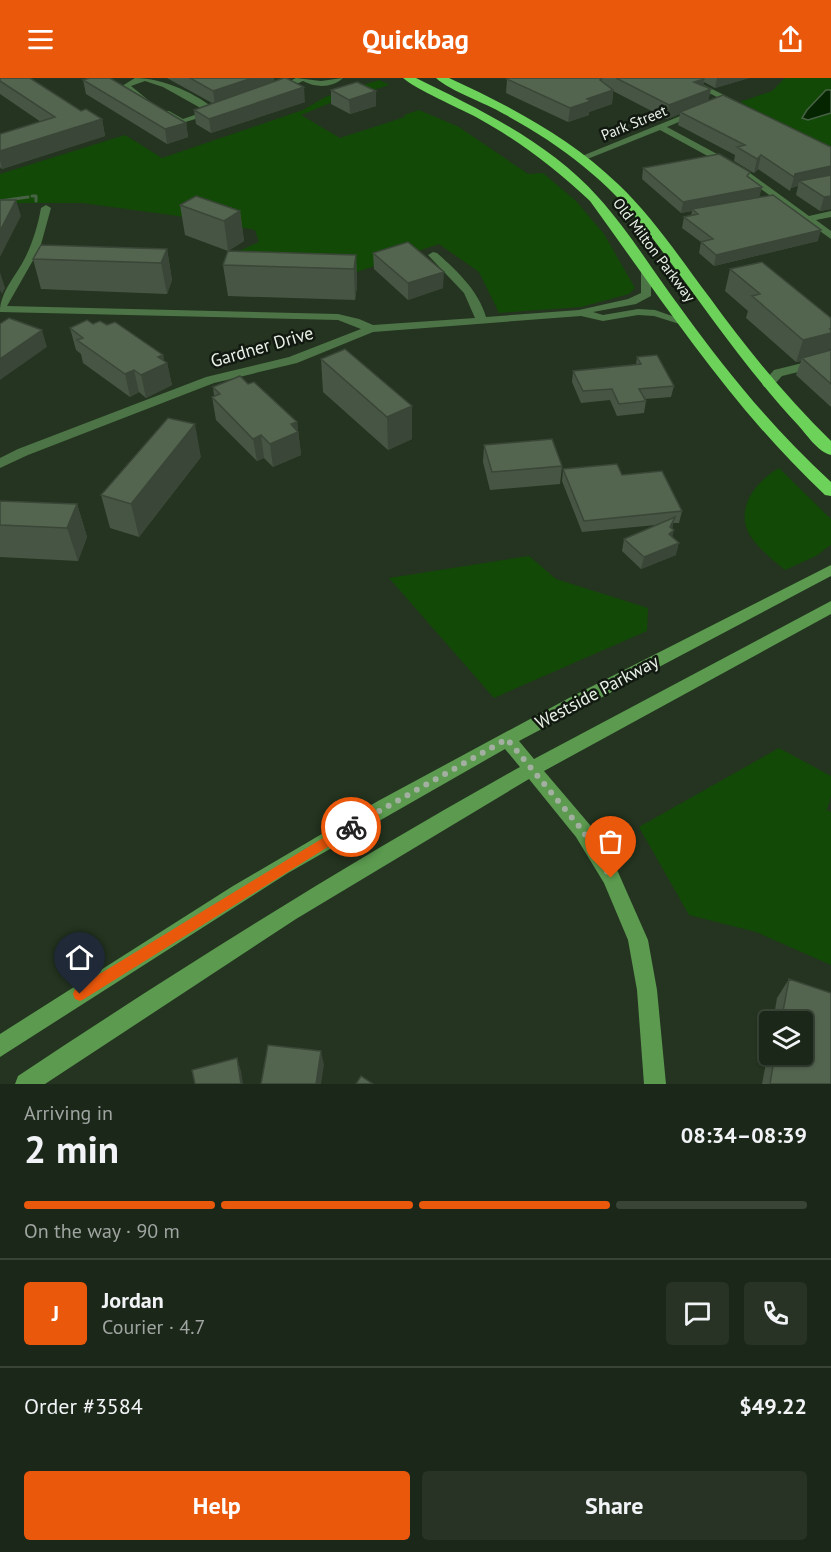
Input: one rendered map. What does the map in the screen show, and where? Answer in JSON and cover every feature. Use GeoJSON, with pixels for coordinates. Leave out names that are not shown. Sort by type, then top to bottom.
{"type":"FeatureCollection","features":[{"type":"Feature","properties":{"kind":"highway","name":"Old Milton Parkway"},"geometry":{"type":"LineString","coordinates":[[408,78],[499,124],[555,163],[594,199],[732,387],[766,428],[831,491]]}},
{"type":"Feature","properties":{"kind":"highway","name":"Old Milton Parkway"},"geometry":{"type":"LineString","coordinates":[[441,78],[522,118],[582,158],[629,201],[753,364],[773,378],[831,450]]}},
{"type":"Feature","properties":{"kind":"main road","name":"Westside Parkway"},"geometry":{"type":"LineString","coordinates":[[0,1046],[321,843],[507,739],[831,570]]}},
{"type":"Feature","properties":{"kind":"main road","name":"Westside Parkway"},"geometry":{"type":"LineString","coordinates":[[26,1084],[361,868],[658,699],[831,607]]}},
{"type":"Feature","properties":{"kind":"main road"},"geometry":{"type":"LineString","coordinates":[[507,739],[583,831],[611,878],[638,940],[647,990],[655,1084]]}},
{"type":"Feature","properties":{"kind":"street"},"geometry":{"type":"LineString","coordinates":[[152,104],[132,93],[126,86],[133,81],[145,78],[166,85],[214,112]]}},
{"type":"Feature","properties":{"kind":"street"},"geometry":{"type":"LineString","coordinates":[[263,94],[306,80],[327,83],[339,78]]}},
{"type":"Feature","properties":{"kind":"street"},"geometry":{"type":"LineString","coordinates":[[683,78],[720,103],[747,109]]}},
{"type":"Feature","properties":{"kind":"street","name":"Park Street"},"geometry":{"type":"LineString","coordinates":[[582,158],[720,103]]}},
{"type":"Feature","properties":{"kind":"street"},"geometry":{"type":"LineString","coordinates":[[162,110],[182,122],[224,108]]}},
{"type":"Feature","properties":{"kind":"street"},"geometry":{"type":"LineString","coordinates":[[660,127],[740,170],[831,236]]}},
{"type":"Feature","properties":{"kind":"street"},"geometry":{"type":"LineString","coordinates":[[769,201],[781,198]]}},
{"type":"Feature","properties":{"kind":"street"},"geometry":{"type":"LineString","coordinates":[[0,309],[24,273],[38,244],[46,207]]}},
{"type":"Feature","properties":{"kind":"street"},"geometry":{"type":"LineString","coordinates":[[808,219],[831,214]]}},
{"type":"Feature","properties":{"kind":"street"},"geometry":{"type":"LineString","coordinates":[[433,255],[467,288],[481,320]]}},
{"type":"Feature","properties":{"kind":"street","name":"Gardner Drive"},"geometry":{"type":"LineString","coordinates":[[581,314],[594,307],[638,301],[647,294],[646,268]]}},
{"type":"Feature","properties":{"kind":"street"},"geometry":{"type":"LineString","coordinates":[[0,309],[338,317],[355,321],[371,329]]}},
{"type":"Feature","properties":{"kind":"street","name":"Gardner Drive"},"geometry":{"type":"LineString","coordinates":[[0,464],[23,452],[210,380],[293,360],[371,329],[581,314],[603,318],[638,312],[655,313],[686,323]]}},
{"type":"Feature","properties":{"kind":"street"},"geometry":{"type":"LineString","coordinates":[[773,378],[831,360]]}},
{"type":"Feature","properties":{"kind":"shaded area"},"geometry":{"type":"Polygon","coordinates":[[[785,78],[831,78],[831,149],[740,102],[772,91],[785,78]]]}},
{"type":"Feature","properties":{"kind":"shaded area"},"geometry":{"type":"Polygon","coordinates":[[[379,80],[390,85],[335,101],[301,115],[340,138],[405,117],[404,115],[419,110],[459,127],[528,174],[543,173],[576,201],[604,234],[635,288],[629,294],[581,307],[499,313],[479,272],[439,244],[354,273],[233,275],[224,258],[259,242],[255,230],[178,216],[82,203],[0,203],[0,174],[125,135],[162,158],[303,110],[325,97],[379,80]]]}},
{"type":"Feature","properties":{"kind":"shaded area"},"geometry":{"type":"Polygon","coordinates":[[[826,90],[831,90],[831,113],[808,120],[802,118],[807,110],[826,90]]]}},
{"type":"Feature","properties":{"kind":"shaded area"},"geometry":{"type":"Polygon","coordinates":[[[779,468],[831,519],[831,545],[816,556],[785,570],[751,537],[746,527],[745,517],[746,507],[755,488],[779,468]]]}},
{"type":"Feature","properties":{"kind":"shaded area"},"geometry":{"type":"Polygon","coordinates":[[[529,556],[556,579],[648,608],[647,631],[494,698],[389,578],[529,556]]]}},
{"type":"Feature","properties":{"kind":"shaded area"},"geometry":{"type":"Polygon","coordinates":[[[779,748],[831,776],[831,796],[827,810],[831,812],[831,965],[756,932],[689,915],[639,827],[779,748]]]}},
{"type":"Feature","properties":{"kind":"building"},"geometry":{"type":"Polygon","coordinates":[[[0,78],[30,78],[81,111],[86,109],[102,119],[0,151],[0,134],[55,117],[0,81],[0,78]]]}},
{"type":"Feature","properties":{"kind":"building"},"geometry":{"type":"Polygon","coordinates":[[[110,78],[186,123],[165,129],[83,80],[110,78]]]}},
{"type":"Feature","properties":{"kind":"building"},"geometry":{"type":"Polygon","coordinates":[[[190,78],[252,78],[213,91],[190,78]]]}},
{"type":"Feature","properties":{"kind":"building"},"geometry":{"type":"Polygon","coordinates":[[[284,78],[304,87],[209,119],[194,110],[284,78]]]}},
{"type":"Feature","properties":{"kind":"building"},"geometry":{"type":"Polygon","coordinates":[[[602,78],[600,80],[613,90],[570,108],[507,79],[602,78]]]}},
{"type":"Feature","properties":{"kind":"building"},"geometry":{"type":"Polygon","coordinates":[[[616,78],[703,78],[694,82],[711,89],[669,105],[616,78]]]}},
{"type":"Feature","properties":{"kind":"building"},"geometry":{"type":"Polygon","coordinates":[[[357,82],[376,91],[349,100],[331,90],[357,82]]]}},
{"type":"Feature","properties":{"kind":"building"},"geometry":{"type":"Polygon","coordinates":[[[723,95],[831,147],[831,166],[795,174],[794,177],[761,155],[757,159],[737,147],[745,145],[680,112],[723,95]]]}},
{"type":"Feature","properties":{"kind":"building"},"geometry":{"type":"Polygon","coordinates":[[[719,154],[750,172],[747,176],[762,187],[683,202],[643,168],[719,154]]]}},
{"type":"Feature","properties":{"kind":"building"},"geometry":{"type":"Polygon","coordinates":[[[831,175],[831,196],[824,197],[799,181],[831,175]]]}},
{"type":"Feature","properties":{"kind":"building"},"geometry":{"type":"Polygon","coordinates":[[[773,195],[821,230],[716,255],[701,242],[713,239],[684,217],[698,214],[692,209],[773,195]]]}},
{"type":"Feature","properties":{"kind":"building"},"geometry":{"type":"Polygon","coordinates":[[[196,196],[240,211],[224,221],[180,205],[196,196]]]}},
{"type":"Feature","properties":{"kind":"building"},"geometry":{"type":"Polygon","coordinates":[[[0,200],[16,200],[0,231],[0,200]]]}},
{"type":"Feature","properties":{"kind":"building"},"geometry":{"type":"Polygon","coordinates":[[[408,242],[444,272],[408,283],[373,253],[408,242]]]}},
{"type":"Feature","properties":{"kind":"building"},"geometry":{"type":"Polygon","coordinates":[[[41,245],[167,249],[161,263],[33,259],[41,245]]]}},
{"type":"Feature","properties":{"kind":"building"},"geometry":{"type":"Polygon","coordinates":[[[228,251],[356,255],[354,269],[223,265],[228,251]]]}},
{"type":"Feature","properties":{"kind":"building"},"geometry":{"type":"Polygon","coordinates":[[[762,262],[831,318],[831,333],[803,340],[752,296],[760,294],[730,269],[762,262]]]}},
{"type":"Feature","properties":{"kind":"building"},"geometry":{"type":"Polygon","coordinates":[[[9,318],[42,330],[0,359],[0,324],[9,318]]]}},
{"type":"Feature","properties":{"kind":"building"},"geometry":{"type":"Polygon","coordinates":[[[87,320],[93,324],[100,321],[107,325],[115,322],[163,355],[158,357],[167,363],[141,375],[134,370],[125,374],[77,340],[83,338],[70,328],[87,320]]]}},
{"type":"Feature","properties":{"kind":"building"},"geometry":{"type":"Polygon","coordinates":[[[345,349],[412,406],[387,417],[321,359],[345,349]]]}},
{"type":"Feature","properties":{"kind":"building"},"geometry":{"type":"Polygon","coordinates":[[[831,350],[831,384],[802,358],[831,350]]]}},
{"type":"Feature","properties":{"kind":"building"},"geometry":{"type":"Polygon","coordinates":[[[657,355],[674,386],[639,389],[646,401],[619,404],[612,389],[583,391],[573,371],[641,364],[637,357],[657,355]]]}},
{"type":"Feature","properties":{"kind":"building"},"geometry":{"type":"Polygon","coordinates":[[[240,376],[248,384],[254,382],[297,422],[291,424],[298,432],[270,444],[261,435],[253,439],[212,397],[220,394],[213,387],[240,376]]]}},
{"type":"Feature","properties":{"kind":"building"},"geometry":{"type":"Polygon","coordinates":[[[168,418],[195,424],[131,504],[101,495],[168,418]]]}},
{"type":"Feature","properties":{"kind":"building"},"geometry":{"type":"Polygon","coordinates":[[[552,439],[562,466],[492,472],[484,445],[552,439]]]}},
{"type":"Feature","properties":{"kind":"building"},"geometry":{"type":"Polygon","coordinates":[[[617,464],[622,475],[662,471],[682,511],[584,521],[563,469],[617,464]]]}},
{"type":"Feature","properties":{"kind":"building"},"geometry":{"type":"Polygon","coordinates":[[[0,501],[77,504],[67,528],[0,525],[0,501]]]}},
{"type":"Feature","properties":{"kind":"building"},"geometry":{"type":"Polygon","coordinates":[[[675,517],[670,527],[674,530],[669,534],[679,543],[644,557],[624,539],[675,517]]]}},
{"type":"Feature","properties":{"kind":"building"},"geometry":{"type":"Polygon","coordinates":[[[789,979],[831,993],[831,1084],[770,1084],[773,1065],[813,1065],[813,1011],[783,1011],[789,979]]]}},
{"type":"Feature","properties":{"kind":"building"},"geometry":{"type":"Polygon","coordinates":[[[268,1045],[321,1051],[316,1084],[261,1084],[268,1045]]]}},
{"type":"Feature","properties":{"kind":"building"},"geometry":{"type":"Polygon","coordinates":[[[237,1058],[241,1084],[195,1084],[192,1070],[237,1058]]]}},
{"type":"Feature","properties":{"kind":"building"},"geometry":{"type":"Polygon","coordinates":[[[361,1076],[373,1084],[356,1084],[361,1076]]]}},
{"type":"Feature","properties":{"kind":"waterway"},"geometry":{"type":"LineString","coordinates":[[32,196],[36,196],[36,201]]}},
{"type":"Feature","properties":{"kind":"waterway"},"geometry":{"type":"LineString","coordinates":[[0,201],[28,197]]}},
{"type":"Feature","properties":{"kind":"way so far"},"geometry":{"type":"LineString","coordinates":[[351,827],[507,739],[583,831],[611,878]]}},
{"type":"Feature","properties":{"kind":"route"},"geometry":{"type":"LineString","coordinates":[[80,994],[321,843],[351,827]]}}]}
